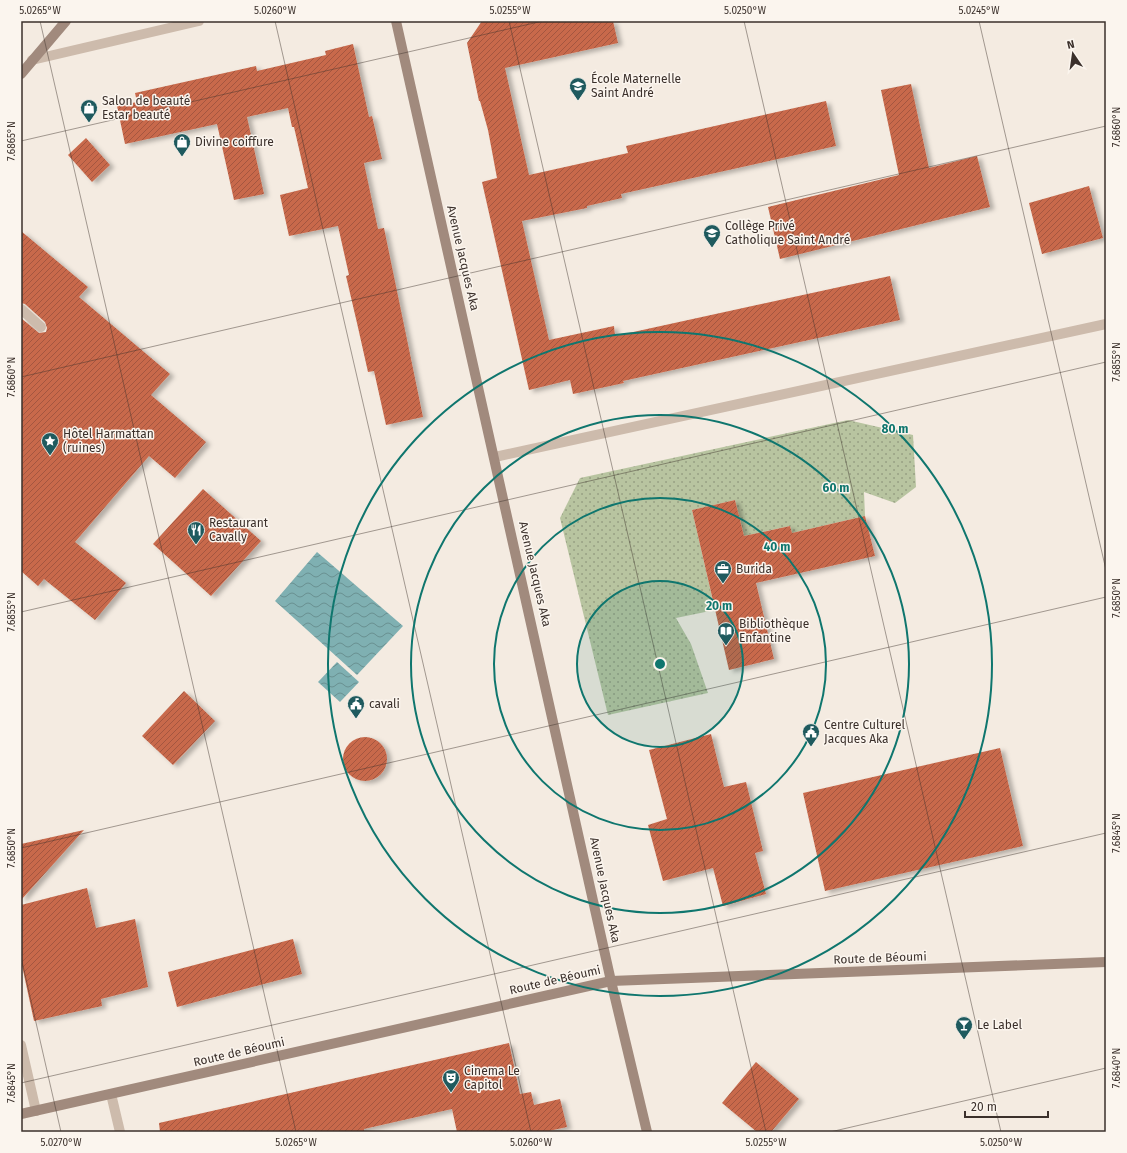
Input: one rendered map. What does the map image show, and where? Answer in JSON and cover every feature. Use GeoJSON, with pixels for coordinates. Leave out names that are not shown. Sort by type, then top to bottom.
{"type":"FeatureCollection","features":[{"type":"Feature","properties":{"kind":"street"},"geometry":{"type":"LineString","coordinates":[[21,74],[66,21]]}},
{"type":"Feature","properties":{"kind":"street"},"geometry":{"type":"LineString","coordinates":[[32,60],[199,21]]}},
{"type":"Feature","properties":{"kind":"street","name":"Avenue Jacques Aka"},"geometry":{"type":"LineString","coordinates":[[396,21],[495,457],[611,981],[647,1132]]}},
{"type":"Feature","properties":{"kind":"street"},"geometry":{"type":"LineString","coordinates":[[21,309],[41,327]]}},
{"type":"Feature","properties":{"kind":"street"},"geometry":{"type":"LineString","coordinates":[[495,457],[1106,324]]}},
{"type":"Feature","properties":{"kind":"street","name":"Route de Béoumi"},"geometry":{"type":"LineString","coordinates":[[21,1114],[611,981],[1106,962]]}},
{"type":"Feature","properties":{"kind":"street"},"geometry":{"type":"LineString","coordinates":[[21,1045],[36,1111]]}},
{"type":"Feature","properties":{"kind":"street"},"geometry":{"type":"LineString","coordinates":[[111,1094],[120,1132]]}},
{"type":"Feature","properties":{"kind":"green space"},"geometry":{"type":"Polygon","coordinates":[[[848,420],[913,435],[916,487],[895,503],[864,492],[865,516],[792,533],[790,526],[744,536],[735,500],[692,510],[715,610],[676,618],[691,644],[708,693],[608,715],[560,518],[580,478],[848,420]]]}},
{"type":"Feature","properties":{"kind":"water"},"geometry":{"type":"Polygon","coordinates":[[[317,552],[403,626],[357,675],[275,601],[317,552]]]}},
{"type":"Feature","properties":{"kind":"water"},"geometry":{"type":"Polygon","coordinates":[[[337,662],[359,682],[340,702],[318,682],[337,662]]]}},
{"type":"Feature","properties":{"kind":"building"},"geometry":{"type":"Polygon","coordinates":[[[482,21],[613,21],[618,43],[505,68],[529,175],[628,153],[626,146],[826,101],[836,146],[621,194],[622,198],[587,206],[587,208],[522,221],[549,340],[614,326],[615,336],[890,276],[900,320],[623,381],[624,383],[573,394],[570,380],[529,390],[482,182],[497,178],[488,130],[479,101],[467,43],[482,21]]]}},
{"type":"Feature","properties":{"kind":"building"},"geometry":{"type":"Polygon","coordinates":[[[353,44],[369,117],[372,116],[382,159],[364,163],[378,229],[384,228],[423,417],[386,425],[374,371],[368,372],[346,276],[349,275],[338,226],[289,236],[280,195],[308,188],[294,127],[292,127],[288,108],[247,117],[264,194],[234,200],[217,124],[125,144],[117,106],[137,102],[135,93],[256,66],[257,71],[326,55],[325,51],[353,44]]]}},
{"type":"Feature","properties":{"kind":"building"},"geometry":{"type":"Polygon","coordinates":[[[911,84],[929,168],[977,156],[990,207],[780,259],[768,207],[899,175],[881,90],[911,84]]]}},
{"type":"Feature","properties":{"kind":"building"},"geometry":{"type":"Polygon","coordinates":[[[86,138],[110,165],[92,182],[68,155],[86,138]]]}},
{"type":"Feature","properties":{"kind":"building"},"geometry":{"type":"Polygon","coordinates":[[[1089,186],[1103,238],[1042,254],[1029,203],[1089,186]]]}},
{"type":"Feature","properties":{"kind":"building"},"geometry":{"type":"Polygon","coordinates":[[[21,231],[88,287],[79,297],[170,374],[151,395],[206,442],[175,478],[149,456],[75,542],[126,583],[95,620],[44,579],[38,586],[21,571],[21,318],[39,333],[46,332],[47,328],[45,322],[25,304],[21,303],[21,231]]]}},
{"type":"Feature","properties":{"kind":"building"},"geometry":{"type":"Polygon","coordinates":[[[203,489],[261,541],[211,596],[153,544],[203,489]]]}},
{"type":"Feature","properties":{"kind":"building"},"geometry":{"type":"Polygon","coordinates":[[[735,500],[744,536],[790,526],[792,533],[865,516],[875,556],[756,583],[774,659],[729,670],[692,510],[735,500]]]}},
{"type":"Feature","properties":{"kind":"building"},"geometry":{"type":"Polygon","coordinates":[[[184,691],[215,721],[173,765],[142,736],[184,691]]]}},
{"type":"Feature","properties":{"kind":"building"},"geometry":{"type":"Polygon","coordinates":[[[711,734],[724,787],[746,782],[763,851],[755,853],[766,894],[723,906],[713,868],[663,881],[648,825],[667,819],[649,750],[711,734]]]}},
{"type":"Feature","properties":{"kind":"building"},"geometry":{"type":"Polygon","coordinates":[[[361,737],[369,737],[381,743],[387,755],[387,763],[381,775],[369,781],[361,781],[349,775],[343,763],[343,755],[349,743],[361,737]]]}},
{"type":"Feature","properties":{"kind":"building"},"geometry":{"type":"Polygon","coordinates":[[[1000,748],[1023,846],[825,891],[803,793],[1000,748]]]}},
{"type":"Feature","properties":{"kind":"building"},"geometry":{"type":"Polygon","coordinates":[[[84,830],[21,900],[21,844],[84,830]]]}},
{"type":"Feature","properties":{"kind":"building"},"geometry":{"type":"Polygon","coordinates":[[[87,888],[96,928],[135,919],[148,987],[101,999],[102,1006],[34,1021],[21,961],[21,905],[87,888]]]}},
{"type":"Feature","properties":{"kind":"building"},"geometry":{"type":"Polygon","coordinates":[[[293,939],[302,974],[177,1007],[168,972],[293,939]]]}},
{"type":"Feature","properties":{"kind":"building"},"geometry":{"type":"Polygon","coordinates":[[[509,1043],[520,1094],[531,1092],[534,1105],[560,1099],[567,1127],[544,1132],[457,1132],[452,1109],[364,1129],[364,1132],[160,1132],[159,1123],[509,1043]]]}},
{"type":"Feature","properties":{"kind":"building"},"geometry":{"type":"Polygon","coordinates":[[[756,1062],[799,1099],[771,1132],[757,1132],[722,1103],[756,1062]]]}},
{"type":"Feature","properties":{"kind":"place","name":"École Maternelle Saint André"},"geometry":{"type":"Point","coordinates":[578,101]}},
{"type":"Feature","properties":{"kind":"place","name":"Salon de beauté Estar beauté"},"geometry":{"type":"Point","coordinates":[89,123]}},
{"type":"Feature","properties":{"kind":"place","name":"Divine coiffure"},"geometry":{"type":"Point","coordinates":[182,157]}},
{"type":"Feature","properties":{"kind":"place","name":"Collège Privé Catholique Saint André"},"geometry":{"type":"Point","coordinates":[712,248]}},
{"type":"Feature","properties":{"kind":"place","name":"Hôtel Harmattan (ruines)"},"geometry":{"type":"Point","coordinates":[50,456]}},
{"type":"Feature","properties":{"kind":"place","name":"Restaurant Cavally"},"geometry":{"type":"Point","coordinates":[196,545]}},
{"type":"Feature","properties":{"kind":"place","name":"Burida"},"geometry":{"type":"Point","coordinates":[723,584]}},
{"type":"Feature","properties":{"kind":"place","name":"Bibliothèque Enfantine"},"geometry":{"type":"Point","coordinates":[726,646]}},
{"type":"Feature","properties":{"kind":"place","name":"cavali"},"geometry":{"type":"Point","coordinates":[356,719]}},
{"type":"Feature","properties":{"kind":"place","name":"Centre Culturel Jacques Aka"},"geometry":{"type":"Point","coordinates":[811,747]}},
{"type":"Feature","properties":{"kind":"place","name":"Le Label"},"geometry":{"type":"Point","coordinates":[964,1040]}},
{"type":"Feature","properties":{"kind":"place","name":"Cinema Le Capitol"},"geometry":{"type":"Point","coordinates":[451,1093]}}]}
